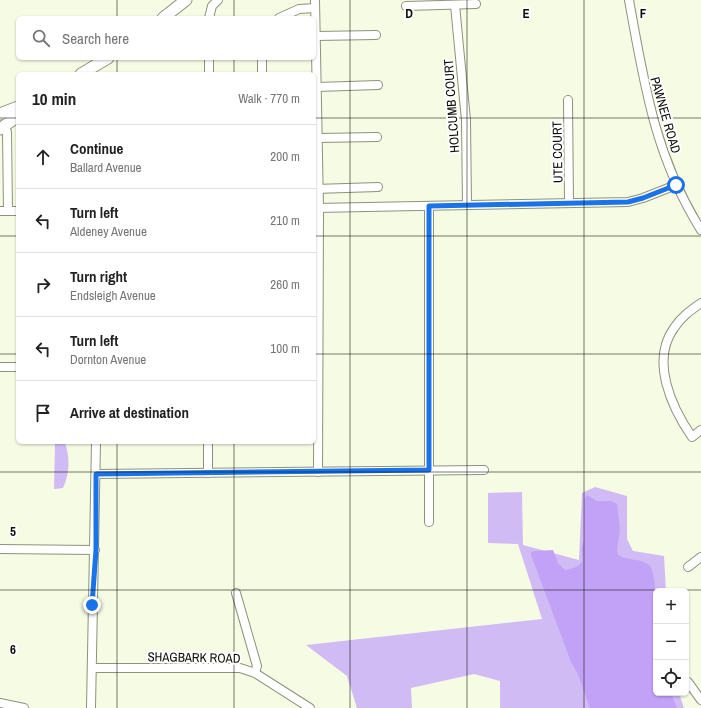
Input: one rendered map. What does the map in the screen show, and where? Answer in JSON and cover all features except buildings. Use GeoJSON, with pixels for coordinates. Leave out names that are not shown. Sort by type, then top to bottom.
{"type":"FeatureCollection","features":[{"type":"Feature","properties":{"kind":"street"},"geometry":{"type":"LineString","coordinates":[[166,16],[186,0]]}},
{"type":"Feature","properties":{"kind":"street"},"geometry":{"type":"LineString","coordinates":[[210,16],[212,6],[218,0]]}},
{"type":"Feature","properties":{"kind":"street","name":"PAWNEE ROAD"},"geometry":{"type":"LineString","coordinates":[[629,0],[648,103],[661,147],[676,185],[701,230]]}},
{"type":"Feature","properties":{"kind":"street"},"geometry":{"type":"LineString","coordinates":[[283,16],[315,4],[315,16]]}},
{"type":"Feature","properties":{"kind":"street"},"geometry":{"type":"LineString","coordinates":[[406,6],[476,4]]}},
{"type":"Feature","properties":{"kind":"street","name":"HOLCUMB COURT"},"geometry":{"type":"LineString","coordinates":[[455,5],[466,120],[467,205]]}},
{"type":"Feature","properties":{"kind":"street"},"geometry":{"type":"LineString","coordinates":[[318,472],[316,189],[318,138],[316,36],[376,35]]}},
{"type":"Feature","properties":{"kind":"street"},"geometry":{"type":"LineString","coordinates":[[84,72],[105,60]]}},
{"type":"Feature","properties":{"kind":"street"},"geometry":{"type":"LineString","coordinates":[[209,60],[209,72]]}},
{"type":"Feature","properties":{"kind":"street"},"geometry":{"type":"LineString","coordinates":[[262,60],[262,72]]}},
{"type":"Feature","properties":{"kind":"street"},"geometry":{"type":"LineString","coordinates":[[317,87],[378,85]]}},
{"type":"Feature","properties":{"kind":"street","name":"UTE COURT"},"geometry":{"type":"LineString","coordinates":[[568,100],[570,203]]}},
{"type":"Feature","properties":{"kind":"street"},"geometry":{"type":"LineString","coordinates":[[0,114],[16,108]]}},
{"type":"Feature","properties":{"kind":"street"},"geometry":{"type":"LineString","coordinates":[[16,118],[2,128],[7,132],[4,211],[16,211]]}},
{"type":"Feature","properties":{"kind":"street"},"geometry":{"type":"LineString","coordinates":[[318,138],[377,137]]}},
{"type":"Feature","properties":{"kind":"street"},"geometry":{"type":"LineString","coordinates":[[316,208],[570,203],[635,200],[676,185]]}},
{"type":"Feature","properties":{"kind":"street"},"geometry":{"type":"LineString","coordinates":[[316,189],[378,187]]}},
{"type":"Feature","properties":{"kind":"street"},"geometry":{"type":"LineString","coordinates":[[429,206],[429,522]]}},
{"type":"Feature","properties":{"kind":"street"},"geometry":{"type":"LineString","coordinates":[[701,303],[684,316],[673,329],[666,345],[664,364],[670,395],[681,422],[692,437],[701,430]]}},
{"type":"Feature","properties":{"kind":"street"},"geometry":{"type":"LineString","coordinates":[[0,367],[16,367]]}},
{"type":"Feature","properties":{"kind":"street"},"geometry":{"type":"LineString","coordinates":[[91,708],[92,605],[96,550],[96,444]]}},
{"type":"Feature","properties":{"kind":"street"},"geometry":{"type":"LineString","coordinates":[[208,444],[208,473]]}},
{"type":"Feature","properties":{"kind":"street"},"geometry":{"type":"LineString","coordinates":[[96,474],[484,470]]}},
{"type":"Feature","properties":{"kind":"street"},"geometry":{"type":"LineString","coordinates":[[0,549],[96,550]]}},
{"type":"Feature","properties":{"kind":"street"},"geometry":{"type":"LineString","coordinates":[[688,567],[701,557]]}},
{"type":"Feature","properties":{"kind":"street"},"geometry":{"type":"LineString","coordinates":[[236,593],[257,666],[254,673]]}},
{"type":"Feature","properties":{"kind":"street","name":"SHAGBARK ROAD"},"geometry":{"type":"LineString","coordinates":[[92,668],[240,668],[254,673],[310,708]]}},
{"type":"Feature","properties":{"kind":"street"},"geometry":{"type":"LineString","coordinates":[[689,683],[701,700]]}},
{"type":"Feature","properties":{"kind":"street"},"geometry":{"type":"LineString","coordinates":[[0,703],[24,708]]}},
{"type":"Feature","properties":{"kind":"shaded area"},"geometry":{"type":"Polygon","coordinates":[[[55,444],[66,444],[68,454],[67,476],[63,488],[54,489],[55,444]]]}},
{"type":"Feature","properties":{"kind":"shaded area"},"geometry":{"type":"Polygon","coordinates":[[[595,487],[627,496],[627,539],[633,551],[664,556],[666,588],[653,588],[653,696],[680,696],[684,708],[500,708],[500,681],[474,674],[411,688],[412,708],[357,708],[347,676],[306,645],[542,619],[518,544],[488,543],[488,493],[522,492],[523,545],[579,560],[582,493],[595,487]]]}},
{"type":"Feature","properties":{"kind":"shaded area"},"geometry":{"type":"Polygon","coordinates":[[[587,495],[597,501],[611,501],[617,504],[620,529],[617,550],[618,555],[647,563],[650,566],[655,588],[653,588],[653,696],[672,696],[677,708],[590,708],[531,555],[531,552],[534,551],[553,550],[558,563],[565,570],[574,568],[582,562],[582,546],[584,542],[584,500],[587,495]]]}},
{"type":"Feature","properties":{"kind":"route"},"geometry":{"type":"LineString","coordinates":[[92,605],[96,550],[96,474],[429,470],[429,206],[628,202],[643,198],[676,185]]}}]}
